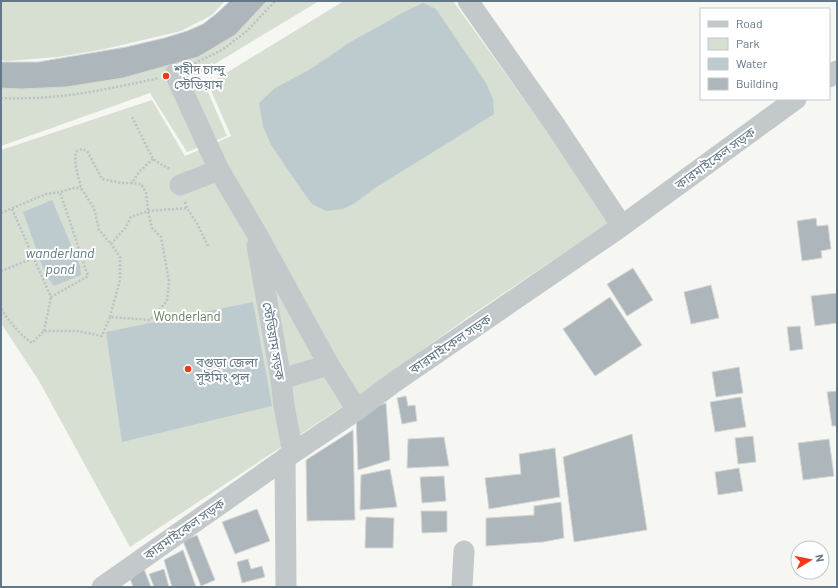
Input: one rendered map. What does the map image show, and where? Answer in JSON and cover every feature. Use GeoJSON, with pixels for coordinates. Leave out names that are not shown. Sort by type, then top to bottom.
{"type":"FeatureCollection","features":[{"type":"Feature","properties":{"kind":"street"},"geometry":{"type":"LineString","coordinates":[[468,1],[622,226]]}},
{"type":"Feature","properties":{"kind":"street","name":"স্টেডিয়াম সড়ক"},"geometry":{"type":"LineString","coordinates":[[175,74],[219,170],[254,229],[329,365],[357,410]]}},
{"type":"Feature","properties":{"kind":"street","name":"কারমাইকেল সড়ক"},"geometry":{"type":"LineString","coordinates":[[102,587],[289,455],[357,410],[393,383],[622,226],[795,100]]}},
{"type":"Feature","properties":{"kind":"street"},"geometry":{"type":"LineString","coordinates":[[180,185],[219,170]]}},
{"type":"Feature","properties":{"kind":"street","name":"স্টেডিয়াম সড়ক"},"geometry":{"type":"LineString","coordinates":[[254,229],[281,379],[289,455],[286,587]]}},
{"type":"Feature","properties":{"kind":"street"},"geometry":{"type":"LineString","coordinates":[[281,379],[329,365]]}},
{"type":"Feature","properties":{"kind":"street"},"geometry":{"type":"LineString","coordinates":[[462,587],[464,551]]}},
{"type":"Feature","properties":{"kind":"path"},"geometry":{"type":"LineString","coordinates":[[1,98],[47,97],[75,94],[125,86],[175,74],[222,50],[247,31],[275,1]]}},
{"type":"Feature","properties":{"kind":"path"},"geometry":{"type":"LineString","coordinates":[[44,331],[77,331],[102,336],[110,317],[120,280],[120,257],[112,244],[99,230],[94,208],[81,188],[75,156],[77,151],[82,149],[87,151],[102,179],[121,183],[141,184],[146,192],[152,228],[161,238],[169,280],[167,301],[150,320],[110,317]]}},
{"type":"Feature","properties":{"kind":"path"},"geometry":{"type":"LineString","coordinates":[[132,183],[139,172],[153,159]]}},
{"type":"Feature","properties":{"kind":"path"},"geometry":{"type":"LineString","coordinates":[[1,213],[46,194],[81,188]]}},
{"type":"Feature","properties":{"kind":"path"},"geometry":{"type":"LineString","coordinates":[[51,297],[88,276],[60,192]]}},
{"type":"Feature","properties":{"kind":"path"},"geometry":{"type":"LineString","coordinates":[[112,244],[126,227],[131,216],[148,211],[187,208]]}},
{"type":"Feature","properties":{"kind":"path"},"geometry":{"type":"LineString","coordinates":[[1,309],[14,328],[32,343],[44,331],[51,297],[12,209]]}},
{"type":"Feature","properties":{"kind":"path"},"geometry":{"type":"LineString","coordinates":[[1,271],[34,258]]}},
{"type":"Feature","properties":{"kind":"green space"},"geometry":{"type":"Polygon","coordinates":[[[1,1],[225,1],[212,15],[181,31],[105,49],[58,57],[7,61],[1,60],[1,1]]]}},
{"type":"Feature","properties":{"kind":"green space","name":"শহীদ চান্দু স্টেডিয়াম"},"geometry":{"type":"Polygon","coordinates":[[[267,1],[319,1],[200,73],[227,136],[187,152],[150,93],[1,146],[1,88],[21,89],[66,87],[123,78],[198,57],[235,35],[267,1]]]}},
{"type":"Feature","properties":{"kind":"green space","name":"Wonderland"},"geometry":{"type":"Polygon","coordinates":[[[344,1],[453,1],[610,222],[464,320],[360,395],[130,547],[39,381],[1,323],[1,150],[152,100],[185,156],[231,136],[208,84],[344,1]]]}},
{"type":"Feature","properties":{"kind":"water"},"geometry":{"type":"Polygon","coordinates":[[[423,3],[436,9],[486,83],[493,99],[494,114],[375,188],[355,203],[343,209],[326,211],[312,204],[271,145],[263,126],[259,103],[275,88],[309,70],[352,41],[423,3]]]}},
{"type":"Feature","properties":{"kind":"water","name":"wanderland pond"},"geometry":{"type":"Polygon","coordinates":[[[52,200],[80,266],[81,275],[54,286],[46,276],[23,212],[52,200]]]}},
{"type":"Feature","properties":{"kind":"water","name":"বগুড়া জেলা সুইমিং পুল"},"geometry":{"type":"Polygon","coordinates":[[[253,302],[272,406],[122,442],[106,332],[253,302]]]}},
{"type":"Feature","properties":{"kind":"building"},"geometry":{"type":"Polygon","coordinates":[[[230,1],[267,1],[235,35],[198,57],[123,78],[66,87],[21,89],[1,88],[1,62],[38,62],[126,47],[164,38],[203,24],[230,1]]]}},
{"type":"Feature","properties":{"kind":"building"},"geometry":{"type":"Polygon","coordinates":[[[816,218],[817,226],[828,225],[831,249],[821,251],[822,258],[802,261],[797,221],[816,218]]]}},
{"type":"Feature","properties":{"kind":"building"},"geometry":{"type":"Polygon","coordinates":[[[633,268],[653,300],[627,316],[607,284],[633,268]]]}},
{"type":"Feature","properties":{"kind":"building"},"geometry":{"type":"Polygon","coordinates":[[[711,285],[719,318],[691,324],[684,292],[711,285]]]}},
{"type":"Feature","properties":{"kind":"building"},"geometry":{"type":"Polygon","coordinates":[[[837,293],[837,323],[815,326],[811,296],[837,293]]]}},
{"type":"Feature","properties":{"kind":"building"},"geometry":{"type":"Polygon","coordinates":[[[610,297],[642,345],[595,376],[563,329],[610,297]]]}},
{"type":"Feature","properties":{"kind":"building"},"geometry":{"type":"Polygon","coordinates":[[[800,326],[803,349],[790,351],[787,327],[800,326]]]}},
{"type":"Feature","properties":{"kind":"building"},"geometry":{"type":"Polygon","coordinates":[[[739,367],[743,393],[716,397],[712,372],[739,367]]]}},
{"type":"Feature","properties":{"kind":"building"},"geometry":{"type":"Polygon","coordinates":[[[837,391],[837,426],[832,426],[827,392],[837,391]]]}},
{"type":"Feature","properties":{"kind":"building"},"geometry":{"type":"Polygon","coordinates":[[[406,396],[408,406],[415,405],[417,421],[402,424],[397,398],[406,396]]]}},
{"type":"Feature","properties":{"kind":"building"},"geometry":{"type":"Polygon","coordinates":[[[741,397],[746,427],[715,432],[710,402],[741,397]]]}},
{"type":"Feature","properties":{"kind":"building"},"geometry":{"type":"Polygon","coordinates":[[[386,403],[390,460],[358,470],[356,414],[386,403]]]}},
{"type":"Feature","properties":{"kind":"building"},"geometry":{"type":"Polygon","coordinates":[[[353,430],[355,520],[307,521],[306,460],[353,430]]]}},
{"type":"Feature","properties":{"kind":"building"},"geometry":{"type":"Polygon","coordinates":[[[632,434],[647,530],[574,542],[563,457],[632,434]]]}},
{"type":"Feature","properties":{"kind":"building"},"geometry":{"type":"Polygon","coordinates":[[[753,436],[756,462],[738,464],[735,438],[753,436]]]}},
{"type":"Feature","properties":{"kind":"building"},"geometry":{"type":"Polygon","coordinates":[[[444,437],[449,466],[407,468],[408,439],[444,437]]]}},
{"type":"Feature","properties":{"kind":"building"},"geometry":{"type":"Polygon","coordinates":[[[829,439],[834,476],[803,480],[798,443],[829,439]]]}},
{"type":"Feature","properties":{"kind":"building"},"geometry":{"type":"Polygon","coordinates":[[[555,448],[560,497],[489,509],[485,478],[521,474],[519,454],[555,448]]]}},
{"type":"Feature","properties":{"kind":"building"},"geometry":{"type":"Polygon","coordinates":[[[739,468],[743,491],[718,495],[715,472],[739,468]]]}},
{"type":"Feature","properties":{"kind":"building"},"geometry":{"type":"Polygon","coordinates":[[[390,469],[397,507],[360,510],[361,475],[390,469]]]}},
{"type":"Feature","properties":{"kind":"building"},"geometry":{"type":"Polygon","coordinates":[[[444,476],[446,501],[422,503],[420,477],[444,476]]]}},
{"type":"Feature","properties":{"kind":"building"},"geometry":{"type":"Polygon","coordinates":[[[561,502],[564,538],[543,542],[486,546],[486,518],[534,515],[534,506],[561,502]]]}},
{"type":"Feature","properties":{"kind":"building"},"geometry":{"type":"Polygon","coordinates":[[[257,509],[270,541],[235,554],[222,522],[257,509]]]}},
{"type":"Feature","properties":{"kind":"building"},"geometry":{"type":"Polygon","coordinates":[[[421,511],[447,511],[447,532],[422,533],[421,511]]]}},
{"type":"Feature","properties":{"kind":"building"},"geometry":{"type":"Polygon","coordinates":[[[366,517],[394,518],[393,548],[365,548],[366,517]]]}},
{"type":"Feature","properties":{"kind":"building"},"geometry":{"type":"Polygon","coordinates":[[[197,535],[215,580],[201,586],[183,541],[197,535]]]}},
{"type":"Feature","properties":{"kind":"building"},"geometry":{"type":"Polygon","coordinates":[[[183,550],[196,587],[172,587],[164,560],[183,550]]]}},
{"type":"Feature","properties":{"kind":"building"},"geometry":{"type":"Polygon","coordinates":[[[248,559],[251,569],[262,566],[265,577],[242,583],[237,562],[248,559]]]}},
{"type":"Feature","properties":{"kind":"building"},"geometry":{"type":"Polygon","coordinates":[[[144,569],[151,587],[133,587],[129,575],[144,569]]]}},
{"type":"Feature","properties":{"kind":"building"},"geometry":{"type":"Polygon","coordinates":[[[164,569],[169,587],[154,587],[149,574],[164,569]]]}},
{"type":"Feature","properties":{"kind":"place","name":"শহীদ চান্দু স্টেডিয়াম"},"geometry":{"type":"Point","coordinates":[166,76]}},
{"type":"Feature","properties":{"kind":"place","name":"বগুড়া জেলা সুইমিং পুল"},"geometry":{"type":"Point","coordinates":[188,369]}}]}
